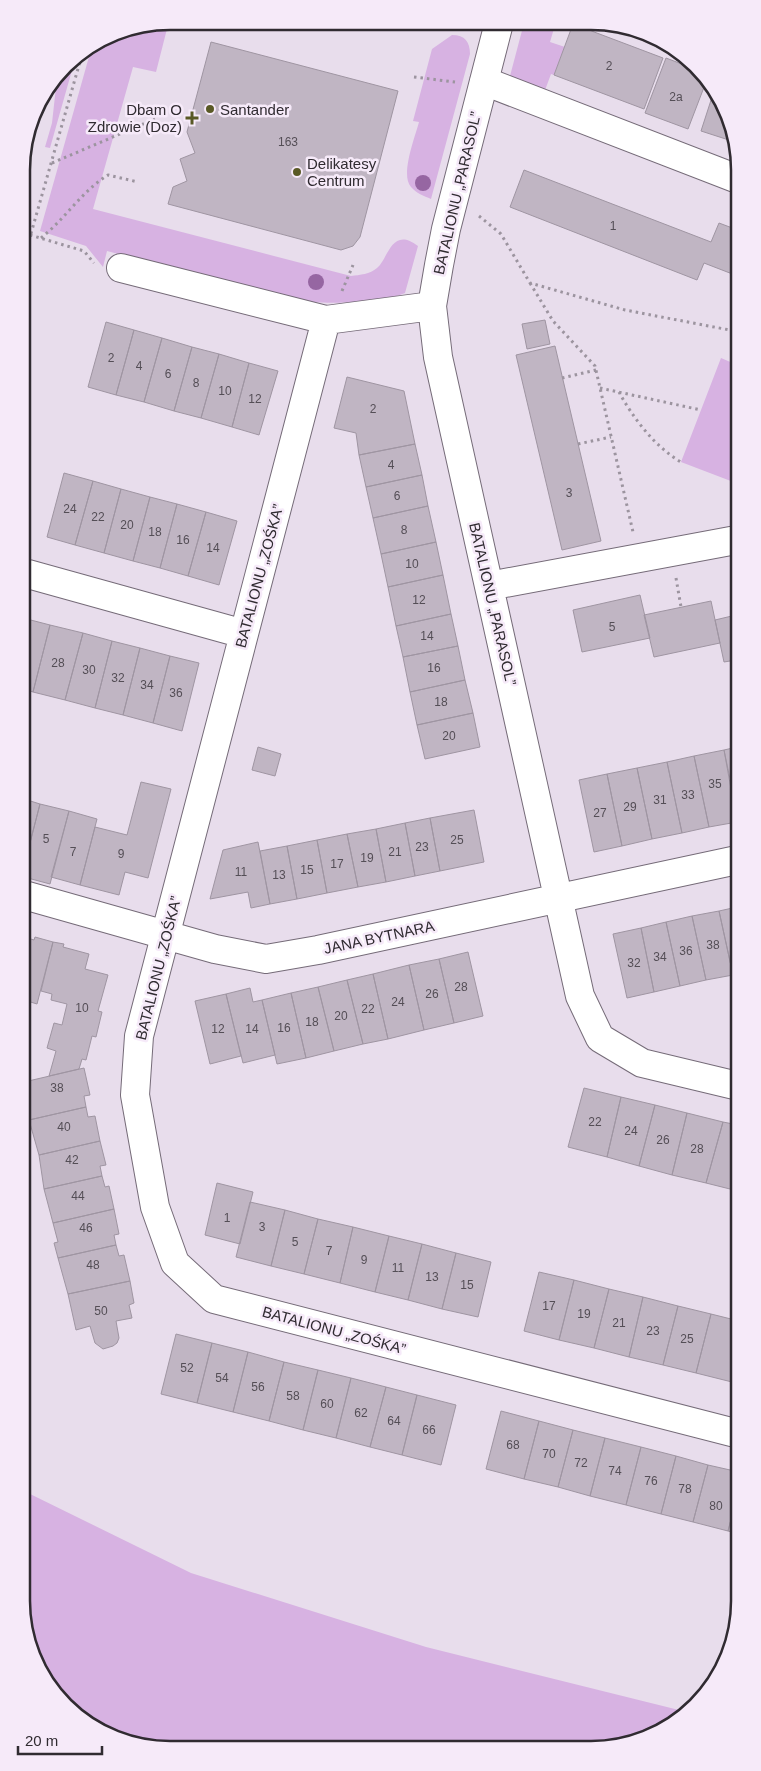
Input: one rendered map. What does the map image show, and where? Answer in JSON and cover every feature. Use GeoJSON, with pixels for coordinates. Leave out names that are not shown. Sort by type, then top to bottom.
{"type":"FeatureCollection","features":[{"type":"Feature","properties":{"kind":"street","name":"BATALIONU „PARASOL”"},"geometry":{"type":"LineString","coordinates":[[497,30],[442,247],[432,306],[438,357],[560,898],[580,996],[600,1038],[642,1064],[731,1084]]}},
{"type":"Feature","properties":{"kind":"street"},"geometry":{"type":"LineString","coordinates":[[484,84],[731,177]]}},
{"type":"Feature","properties":{"kind":"street"},"geometry":{"type":"LineString","coordinates":[[121,268],[326,320],[432,306]]}},
{"type":"Feature","properties":{"kind":"street","name":"BATALIONU „ZOŚKA”"},"geometry":{"type":"LineString","coordinates":[[326,320],[139,1036],[135,1095],[155,1207],[175,1263],[214,1299],[731,1432]]}},
{"type":"Feature","properties":{"kind":"street"},"geometry":{"type":"LineString","coordinates":[[489,586],[731,541]]}},
{"type":"Feature","properties":{"kind":"street"},"geometry":{"type":"LineString","coordinates":[[30,575],[244,634]]}},
{"type":"Feature","properties":{"kind":"street","name":"JANA BYTNARA"},"geometry":{"type":"LineString","coordinates":[[30,897],[215,949],[266,959],[318,950],[731,861]]}},
{"type":"Feature","properties":{"kind":"path"},"geometry":{"type":"LineString","coordinates":[[79,64],[30,235],[84,251],[101,272],[111,274],[121,268]]}},
{"type":"Feature","properties":{"kind":"path"},"geometry":{"type":"LineString","coordinates":[[414,77],[484,84]]}},
{"type":"Feature","properties":{"kind":"path"},"geometry":{"type":"LineString","coordinates":[[51,163],[155,119]]}},
{"type":"Feature","properties":{"kind":"path"},"geometry":{"type":"LineString","coordinates":[[41,238],[56,226],[96,183],[108,175],[138,182]]}},
{"type":"Feature","properties":{"kind":"path"},"geometry":{"type":"LineString","coordinates":[[454,195],[501,234],[553,321],[595,366],[639,558]]}},
{"type":"Feature","properties":{"kind":"path"},"geometry":{"type":"LineString","coordinates":[[530,283],[624,310],[731,330]]}},
{"type":"Feature","properties":{"kind":"path"},"geometry":{"type":"LineString","coordinates":[[562,378],[596,370]]}},
{"type":"Feature","properties":{"kind":"path"},"geometry":{"type":"LineString","coordinates":[[600,388],[701,410]]}},
{"type":"Feature","properties":{"kind":"path"},"geometry":{"type":"LineString","coordinates":[[619,392],[629,410],[669,455],[681,462]]}},
{"type":"Feature","properties":{"kind":"path"},"geometry":{"type":"LineString","coordinates":[[578,444],[611,437]]}},
{"type":"Feature","properties":{"kind":"shaded area"},"geometry":{"type":"Polygon","coordinates":[[[167,30],[156,72],[133,67],[93,209],[351,276],[365,274],[377,268],[392,246],[402,239],[418,246],[405,293],[394,297],[367,301],[322,303],[297,301],[107,251],[103,267],[86,246],[40,231],[89,56],[108,44],[125,37],[152,31],[167,30]]]}},
{"type":"Feature","properties":{"kind":"shaded area"},"geometry":{"type":"Polygon","coordinates":[[[522,30],[554,30],[550,42],[565,47],[554,75],[551,74],[544,93],[519,85],[510,76],[522,30]]]}},
{"type":"Feature","properties":{"kind":"shaded area"},"geometry":{"type":"Polygon","coordinates":[[[452,35],[460,36],[466,40],[470,54],[431,199],[415,191],[408,181],[409,156],[419,122],[413,121],[432,49],[452,35]]]}},
{"type":"Feature","properties":{"kind":"shaded area"},"geometry":{"type":"Polygon","coordinates":[[[72,71],[50,148],[45,147],[52,123],[56,90],[72,71]]]}},
{"type":"Feature","properties":{"kind":"shaded area"},"geometry":{"type":"Polygon","coordinates":[[[721,358],[731,362],[731,481],[681,462],[721,358]]]}},
{"type":"Feature","properties":{"kind":"shaded area"},"geometry":{"type":"Polygon","coordinates":[[[30,1494],[191,1573],[426,1647],[678,1710],[661,1722],[644,1730],[609,1740],[591,1741],[161,1741],[125,1734],[108,1727],[78,1706],[65,1693],[44,1663],[31,1619],[30,1494]]]}},
{"type":"Feature","properties":{"kind":"building"},"geometry":{"type":"Polygon","coordinates":[[[571,30],[589,30],[663,58],[644,109],[554,75],[571,30]]]}},
{"type":"Feature","properties":{"kind":"building"},"geometry":{"type":"Polygon","coordinates":[[[211,42],[398,91],[360,237],[353,246],[341,250],[168,204],[173,187],[187,181],[180,159],[195,153],[187,132],[211,42]]]}},
{"type":"Feature","properties":{"kind":"building"},"geometry":{"type":"Polygon","coordinates":[[[666,58],[682,64],[704,88],[688,129],[645,113],[666,58]]]}},
{"type":"Feature","properties":{"kind":"building"},"geometry":{"type":"Polygon","coordinates":[[[711,99],[727,139],[701,131],[711,99]]]}},
{"type":"Feature","properties":{"kind":"building"},"geometry":{"type":"Polygon","coordinates":[[[524,170],[711,242],[719,223],[731,228],[731,273],[704,263],[697,280],[510,207],[524,170]]]}},
{"type":"Feature","properties":{"kind":"building"},"geometry":{"type":"Polygon","coordinates":[[[545,320],[550,344],[527,349],[522,324],[545,320]]]}},
{"type":"Feature","properties":{"kind":"building"},"geometry":{"type":"Polygon","coordinates":[[[106,322],[134,330],[116,395],[88,387],[106,322]]]}},
{"type":"Feature","properties":{"kind":"building"},"geometry":{"type":"Polygon","coordinates":[[[134,330],[162,338],[144,402],[116,395],[134,330]]]}},
{"type":"Feature","properties":{"kind":"building"},"geometry":{"type":"Polygon","coordinates":[[[162,338],[192,347],[174,411],[144,402],[162,338]]]}},
{"type":"Feature","properties":{"kind":"building"},"geometry":{"type":"Polygon","coordinates":[[[555,346],[601,541],[562,550],[516,355],[555,346]]]}},
{"type":"Feature","properties":{"kind":"building"},"geometry":{"type":"Polygon","coordinates":[[[192,347],[219,354],[201,418],[174,411],[192,347]]]}},
{"type":"Feature","properties":{"kind":"building"},"geometry":{"type":"Polygon","coordinates":[[[219,354],[249,363],[232,427],[201,418],[219,354]]]}},
{"type":"Feature","properties":{"kind":"building"},"geometry":{"type":"Polygon","coordinates":[[[249,363],[278,371],[259,435],[232,427],[249,363]]]}},
{"type":"Feature","properties":{"kind":"building"},"geometry":{"type":"Polygon","coordinates":[[[347,377],[404,391],[415,444],[359,455],[356,433],[334,428],[347,377]]]}},
{"type":"Feature","properties":{"kind":"building"},"geometry":{"type":"Polygon","coordinates":[[[415,444],[422,475],[366,487],[359,455],[415,444]]]}},
{"type":"Feature","properties":{"kind":"building"},"geometry":{"type":"Polygon","coordinates":[[[64,473],[93,481],[75,545],[47,537],[64,473]]]}},
{"type":"Feature","properties":{"kind":"building"},"geometry":{"type":"Polygon","coordinates":[[[422,475],[428,506],[373,518],[366,487],[422,475]]]}},
{"type":"Feature","properties":{"kind":"building"},"geometry":{"type":"Polygon","coordinates":[[[93,481],[121,489],[104,553],[75,545],[93,481]]]}},
{"type":"Feature","properties":{"kind":"building"},"geometry":{"type":"Polygon","coordinates":[[[121,489],[150,497],[133,561],[104,553],[121,489]]]}},
{"type":"Feature","properties":{"kind":"building"},"geometry":{"type":"Polygon","coordinates":[[[150,497],[177,504],[160,568],[133,561],[150,497]]]}},
{"type":"Feature","properties":{"kind":"building"},"geometry":{"type":"Polygon","coordinates":[[[177,504],[206,512],[188,576],[160,568],[177,504]]]}},
{"type":"Feature","properties":{"kind":"building"},"geometry":{"type":"Polygon","coordinates":[[[428,506],[436,542],[381,554],[373,518],[428,506]]]}},
{"type":"Feature","properties":{"kind":"building"},"geometry":{"type":"Polygon","coordinates":[[[206,512],[237,521],[219,585],[188,576],[206,512]]]}},
{"type":"Feature","properties":{"kind":"building"},"geometry":{"type":"Polygon","coordinates":[[[436,542],[443,575],[388,587],[381,554],[436,542]]]}},
{"type":"Feature","properties":{"kind":"building"},"geometry":{"type":"Polygon","coordinates":[[[443,575],[451,614],[396,626],[388,587],[443,575]]]}},
{"type":"Feature","properties":{"kind":"building"},"geometry":{"type":"Polygon","coordinates":[[[640,595],[650,638],[582,652],[573,610],[640,595]]]}},
{"type":"Feature","properties":{"kind":"building"},"geometry":{"type":"Polygon","coordinates":[[[711,601],[720,643],[654,657],[644,615],[711,601]]]}},
{"type":"Feature","properties":{"kind":"building"},"geometry":{"type":"Polygon","coordinates":[[[451,614],[458,646],[403,657],[396,626],[451,614]]]}},
{"type":"Feature","properties":{"kind":"building"},"geometry":{"type":"Polygon","coordinates":[[[731,616],[731,661],[724,662],[715,620],[731,616]]]}},
{"type":"Feature","properties":{"kind":"building"},"geometry":{"type":"Polygon","coordinates":[[[30,620],[50,625],[33,692],[30,691],[30,620]]]}},
{"type":"Feature","properties":{"kind":"building"},"geometry":{"type":"Polygon","coordinates":[[[50,625],[83,633],[65,700],[33,692],[50,625]]]}},
{"type":"Feature","properties":{"kind":"building"},"geometry":{"type":"Polygon","coordinates":[[[83,633],[112,641],[95,708],[65,700],[83,633]]]}},
{"type":"Feature","properties":{"kind":"building"},"geometry":{"type":"Polygon","coordinates":[[[112,641],[140,648],[123,715],[95,708],[112,641]]]}},
{"type":"Feature","properties":{"kind":"building"},"geometry":{"type":"Polygon","coordinates":[[[458,646],[465,680],[410,692],[403,657],[458,646]]]}},
{"type":"Feature","properties":{"kind":"building"},"geometry":{"type":"Polygon","coordinates":[[[140,648],[170,656],[153,723],[123,715],[140,648]]]}},
{"type":"Feature","properties":{"kind":"building"},"geometry":{"type":"Polygon","coordinates":[[[170,656],[199,663],[182,731],[153,723],[170,656]]]}},
{"type":"Feature","properties":{"kind":"building"},"geometry":{"type":"Polygon","coordinates":[[[465,680],[473,713],[417,725],[410,692],[465,680]]]}},
{"type":"Feature","properties":{"kind":"building"},"geometry":{"type":"Polygon","coordinates":[[[473,713],[480,747],[425,759],[417,725],[473,713]]]}},
{"type":"Feature","properties":{"kind":"building"},"geometry":{"type":"Polygon","coordinates":[[[258,747],[281,754],[275,776],[252,770],[258,747]]]}},
{"type":"Feature","properties":{"kind":"building"},"geometry":{"type":"Polygon","coordinates":[[[731,748],[731,784],[724,750],[731,748]]]}},
{"type":"Feature","properties":{"kind":"building"},"geometry":{"type":"Polygon","coordinates":[[[724,750],[731,789],[731,823],[709,827],[694,756],[724,750]]]}},
{"type":"Feature","properties":{"kind":"building"},"geometry":{"type":"Polygon","coordinates":[[[694,756],[709,827],[682,833],[667,762],[694,756]]]}},
{"type":"Feature","properties":{"kind":"building"},"geometry":{"type":"Polygon","coordinates":[[[667,762],[682,833],[652,839],[637,768],[667,762]]]}},
{"type":"Feature","properties":{"kind":"building"},"geometry":{"type":"Polygon","coordinates":[[[637,768],[652,839],[622,846],[607,774],[637,768]]]}},
{"type":"Feature","properties":{"kind":"building"},"geometry":{"type":"Polygon","coordinates":[[[607,774],[622,846],[594,852],[579,780],[607,774]]]}},
{"type":"Feature","properties":{"kind":"building"},"geometry":{"type":"Polygon","coordinates":[[[141,782],[171,789],[148,878],[125,872],[119,895],[80,885],[95,827],[127,835],[141,782]]]}},
{"type":"Feature","properties":{"kind":"building"},"geometry":{"type":"Polygon","coordinates":[[[30,801],[40,804],[30,843],[30,801]]]}},
{"type":"Feature","properties":{"kind":"building"},"geometry":{"type":"Polygon","coordinates":[[[40,804],[69,811],[50,884],[30,879],[30,843],[40,804]]]}},
{"type":"Feature","properties":{"kind":"building"},"geometry":{"type":"Polygon","coordinates":[[[474,810],[484,862],[440,871],[430,818],[474,810]]]}},
{"type":"Feature","properties":{"kind":"building"},"geometry":{"type":"Polygon","coordinates":[[[69,811],[97,819],[80,885],[51,877],[69,811]]]}},
{"type":"Feature","properties":{"kind":"building"},"geometry":{"type":"Polygon","coordinates":[[[430,818],[440,871],[415,876],[405,823],[430,818]]]}},
{"type":"Feature","properties":{"kind":"building"},"geometry":{"type":"Polygon","coordinates":[[[405,823],[415,876],[386,882],[376,829],[405,823]]]}},
{"type":"Feature","properties":{"kind":"building"},"geometry":{"type":"Polygon","coordinates":[[[376,829],[386,882],[358,887],[347,834],[376,829]]]}},
{"type":"Feature","properties":{"kind":"building"},"geometry":{"type":"Polygon","coordinates":[[[347,834],[358,887],[327,893],[317,840],[347,834]]]}},
{"type":"Feature","properties":{"kind":"building"},"geometry":{"type":"Polygon","coordinates":[[[317,840],[327,893],[297,899],[287,846],[317,840]]]}},
{"type":"Feature","properties":{"kind":"building"},"geometry":{"type":"Polygon","coordinates":[[[258,842],[270,904],[251,908],[248,892],[210,899],[223,850],[258,842]]]}},
{"type":"Feature","properties":{"kind":"building"},"geometry":{"type":"Polygon","coordinates":[[[287,846],[297,899],[270,904],[260,851],[287,846]]]}},
{"type":"Feature","properties":{"kind":"building"},"geometry":{"type":"Polygon","coordinates":[[[731,908],[731,966],[719,911],[731,908]]]}},
{"type":"Feature","properties":{"kind":"building"},"geometry":{"type":"Polygon","coordinates":[[[719,911],[731,966],[731,975],[706,980],[692,916],[719,911]]]}},
{"type":"Feature","properties":{"kind":"building"},"geometry":{"type":"Polygon","coordinates":[[[692,916],[706,980],[680,986],[666,922],[692,916]]]}},
{"type":"Feature","properties":{"kind":"building"},"geometry":{"type":"Polygon","coordinates":[[[666,922],[680,986],[654,992],[641,928],[666,922]]]}},
{"type":"Feature","properties":{"kind":"building"},"geometry":{"type":"Polygon","coordinates":[[[641,928],[654,992],[627,998],[613,934],[641,928]]]}},
{"type":"Feature","properties":{"kind":"building"},"geometry":{"type":"Polygon","coordinates":[[[35,937],[53,942],[37,1004],[30,1002],[30,939],[34,940],[35,937]]]}},
{"type":"Feature","properties":{"kind":"building"},"geometry":{"type":"Polygon","coordinates":[[[53,942],[64,944],[63,947],[89,954],[85,969],[108,975],[98,1011],[102,1012],[96,1037],[92,1036],[86,1060],[82,1059],[79,1069],[49,1076],[56,1051],[47,1048],[54,1023],[62,1025],[67,1004],[51,1000],[52,994],[41,991],[53,942]]]}},
{"type":"Feature","properties":{"kind":"building"},"geometry":{"type":"Polygon","coordinates":[[[468,952],[483,1016],[454,1023],[439,959],[468,952]]]}},
{"type":"Feature","properties":{"kind":"building"},"geometry":{"type":"Polygon","coordinates":[[[439,959],[454,1023],[424,1030],[409,965],[439,959]]]}},
{"type":"Feature","properties":{"kind":"building"},"geometry":{"type":"Polygon","coordinates":[[[409,965],[424,1030],[388,1039],[373,974],[409,965]]]}},
{"type":"Feature","properties":{"kind":"building"},"geometry":{"type":"Polygon","coordinates":[[[373,974],[388,1039],[363,1044],[347,980],[373,974]]]}},
{"type":"Feature","properties":{"kind":"building"},"geometry":{"type":"Polygon","coordinates":[[[347,980],[363,1044],[334,1051],[318,987],[347,980]]]}},
{"type":"Feature","properties":{"kind":"building"},"geometry":{"type":"Polygon","coordinates":[[[318,987],[334,1051],[306,1058],[291,993],[318,987]]]}},
{"type":"Feature","properties":{"kind":"building"},"geometry":{"type":"Polygon","coordinates":[[[250,988],[253,1002],[262,1000],[275,1055],[243,1063],[226,994],[250,988]]]}},
{"type":"Feature","properties":{"kind":"building"},"geometry":{"type":"Polygon","coordinates":[[[291,993],[306,1058],[277,1064],[262,1000],[291,993]]]}},
{"type":"Feature","properties":{"kind":"building"},"geometry":{"type":"Polygon","coordinates":[[[226,994],[241,1056],[210,1064],[195,1001],[226,994]]]}},
{"type":"Feature","properties":{"kind":"building"},"geometry":{"type":"Polygon","coordinates":[[[84,1068],[90,1095],[84,1096],[86,1107],[30,1120],[30,1081],[84,1068]]]}},
{"type":"Feature","properties":{"kind":"building"},"geometry":{"type":"Polygon","coordinates":[[[584,1088],[621,1097],[607,1157],[568,1147],[584,1088]]]}},
{"type":"Feature","properties":{"kind":"building"},"geometry":{"type":"Polygon","coordinates":[[[621,1097],[655,1105],[639,1166],[607,1157],[621,1097]]]}},
{"type":"Feature","properties":{"kind":"building"},"geometry":{"type":"Polygon","coordinates":[[[655,1105],[687,1113],[672,1175],[639,1166],[655,1105]]]}},
{"type":"Feature","properties":{"kind":"building"},"geometry":{"type":"Polygon","coordinates":[[[86,1107],[88,1117],[95,1116],[100,1141],[39,1155],[30,1120],[86,1107]]]}},
{"type":"Feature","properties":{"kind":"building"},"geometry":{"type":"Polygon","coordinates":[[[687,1113],[723,1122],[706,1183],[672,1175],[687,1113]]]}},
{"type":"Feature","properties":{"kind":"building"},"geometry":{"type":"Polygon","coordinates":[[[723,1122],[731,1124],[731,1189],[706,1183],[723,1122]]]}},
{"type":"Feature","properties":{"kind":"building"},"geometry":{"type":"Polygon","coordinates":[[[100,1141],[106,1165],[100,1166],[102,1176],[44,1189],[39,1155],[100,1141]]]}},
{"type":"Feature","properties":{"kind":"building"},"geometry":{"type":"Polygon","coordinates":[[[102,1176],[105,1187],[109,1186],[114,1209],[53,1223],[44,1189],[102,1176]]]}},
{"type":"Feature","properties":{"kind":"building"},"geometry":{"type":"Polygon","coordinates":[[[217,1183],[253,1192],[240,1244],[205,1235],[217,1183]]]}},
{"type":"Feature","properties":{"kind":"building"},"geometry":{"type":"Polygon","coordinates":[[[250,1202],[285,1210],[271,1266],[236,1257],[250,1202]]]}},
{"type":"Feature","properties":{"kind":"building"},"geometry":{"type":"Polygon","coordinates":[[[114,1209],[119,1234],[114,1235],[116,1245],[58,1258],[54,1243],[58,1242],[53,1223],[114,1209]]]}},
{"type":"Feature","properties":{"kind":"building"},"geometry":{"type":"Polygon","coordinates":[[[285,1210],[318,1219],[304,1274],[271,1266],[285,1210]]]}},
{"type":"Feature","properties":{"kind":"building"},"geometry":{"type":"Polygon","coordinates":[[[318,1219],[353,1227],[340,1283],[304,1274],[318,1219]]]}},
{"type":"Feature","properties":{"kind":"building"},"geometry":{"type":"Polygon","coordinates":[[[353,1227],[389,1236],[375,1292],[340,1283],[353,1227]]]}},
{"type":"Feature","properties":{"kind":"building"},"geometry":{"type":"Polygon","coordinates":[[[389,1236],[422,1244],[408,1300],[375,1292],[389,1236]]]}},
{"type":"Feature","properties":{"kind":"building"},"geometry":{"type":"Polygon","coordinates":[[[422,1244],[456,1253],[442,1309],[408,1300],[422,1244]]]}},
{"type":"Feature","properties":{"kind":"building"},"geometry":{"type":"Polygon","coordinates":[[[116,1245],[119,1256],[124,1255],[130,1281],[68,1294],[58,1258],[116,1245]]]}},
{"type":"Feature","properties":{"kind":"building"},"geometry":{"type":"Polygon","coordinates":[[[456,1253],[491,1262],[478,1317],[442,1309],[456,1253]]]}},
{"type":"Feature","properties":{"kind":"building"},"geometry":{"type":"Polygon","coordinates":[[[539,1272],[574,1280],[559,1340],[524,1331],[539,1272]]]}},
{"type":"Feature","properties":{"kind":"building"},"geometry":{"type":"Polygon","coordinates":[[[574,1280],[609,1289],[594,1348],[559,1340],[574,1280]]]}},
{"type":"Feature","properties":{"kind":"building"},"geometry":{"type":"Polygon","coordinates":[[[130,1281],[134,1303],[129,1305],[132,1318],[116,1321],[119,1338],[117,1343],[103,1349],[95,1343],[90,1326],[76,1330],[68,1294],[130,1281]]]}},
{"type":"Feature","properties":{"kind":"building"},"geometry":{"type":"Polygon","coordinates":[[[609,1289],[643,1297],[629,1357],[594,1348],[609,1289]]]}},
{"type":"Feature","properties":{"kind":"building"},"geometry":{"type":"Polygon","coordinates":[[[643,1297],[678,1306],[663,1365],[629,1357],[643,1297]]]}},
{"type":"Feature","properties":{"kind":"building"},"geometry":{"type":"Polygon","coordinates":[[[678,1306],[711,1314],[696,1373],[663,1365],[678,1306]]]}},
{"type":"Feature","properties":{"kind":"building"},"geometry":{"type":"Polygon","coordinates":[[[711,1314],[731,1319],[731,1382],[696,1373],[711,1314]]]}},
{"type":"Feature","properties":{"kind":"building"},"geometry":{"type":"Polygon","coordinates":[[[176,1334],[212,1343],[197,1403],[161,1394],[176,1334]]]}},
{"type":"Feature","properties":{"kind":"building"},"geometry":{"type":"Polygon","coordinates":[[[212,1343],[248,1352],[233,1412],[197,1403],[212,1343]]]}},
{"type":"Feature","properties":{"kind":"building"},"geometry":{"type":"Polygon","coordinates":[[[248,1352],[284,1362],[269,1421],[233,1412],[248,1352]]]}},
{"type":"Feature","properties":{"kind":"building"},"geometry":{"type":"Polygon","coordinates":[[[284,1362],[318,1370],[303,1430],[269,1421],[284,1362]]]}},
{"type":"Feature","properties":{"kind":"building"},"geometry":{"type":"Polygon","coordinates":[[[318,1370],[351,1378],[336,1438],[303,1430],[318,1370]]]}},
{"type":"Feature","properties":{"kind":"building"},"geometry":{"type":"Polygon","coordinates":[[[351,1378],[386,1387],[370,1447],[336,1438],[351,1378]]]}},
{"type":"Feature","properties":{"kind":"building"},"geometry":{"type":"Polygon","coordinates":[[[386,1387],[417,1395],[402,1455],[370,1447],[386,1387]]]}},
{"type":"Feature","properties":{"kind":"building"},"geometry":{"type":"Polygon","coordinates":[[[417,1395],[456,1405],[441,1465],[402,1455],[417,1395]]]}},
{"type":"Feature","properties":{"kind":"building"},"geometry":{"type":"Polygon","coordinates":[[[501,1411],[539,1421],[524,1479],[486,1469],[501,1411]]]}},
{"type":"Feature","properties":{"kind":"building"},"geometry":{"type":"Polygon","coordinates":[[[539,1421],[573,1430],[558,1487],[524,1479],[539,1421]]]}},
{"type":"Feature","properties":{"kind":"building"},"geometry":{"type":"Polygon","coordinates":[[[573,1430],[605,1438],[590,1496],[558,1487],[573,1430]]]}},
{"type":"Feature","properties":{"kind":"building"},"geometry":{"type":"Polygon","coordinates":[[[605,1438],[641,1447],[626,1505],[590,1496],[605,1438]]]}},
{"type":"Feature","properties":{"kind":"building"},"geometry":{"type":"Polygon","coordinates":[[[641,1447],[676,1456],[661,1514],[626,1505],[641,1447]]]}},
{"type":"Feature","properties":{"kind":"building"},"geometry":{"type":"Polygon","coordinates":[[[676,1456],[708,1465],[693,1522],[661,1514],[676,1456]]]}},
{"type":"Feature","properties":{"kind":"building"},"geometry":{"type":"Polygon","coordinates":[[[708,1465],[731,1470],[731,1520],[728,1531],[693,1522],[708,1465]]]}},
{"type":"Feature","properties":{"kind":"building"},"geometry":{"type":"Polygon","coordinates":[[[731,1520],[731,1532],[728,1531],[731,1520]]]}},
{"type":"Feature","properties":{"kind":"place","name":"Santander"},"geometry":{"type":"Point","coordinates":[210,109]}},
{"type":"Feature","properties":{"kind":"place","name":"Dbam O Zdrowie (Doz)"},"geometry":{"type":"Point","coordinates":[192,118]}},
{"type":"Feature","properties":{"kind":"place","name":"Delikatesy Centrum"},"geometry":{"type":"Point","coordinates":[297,172]}}]}
